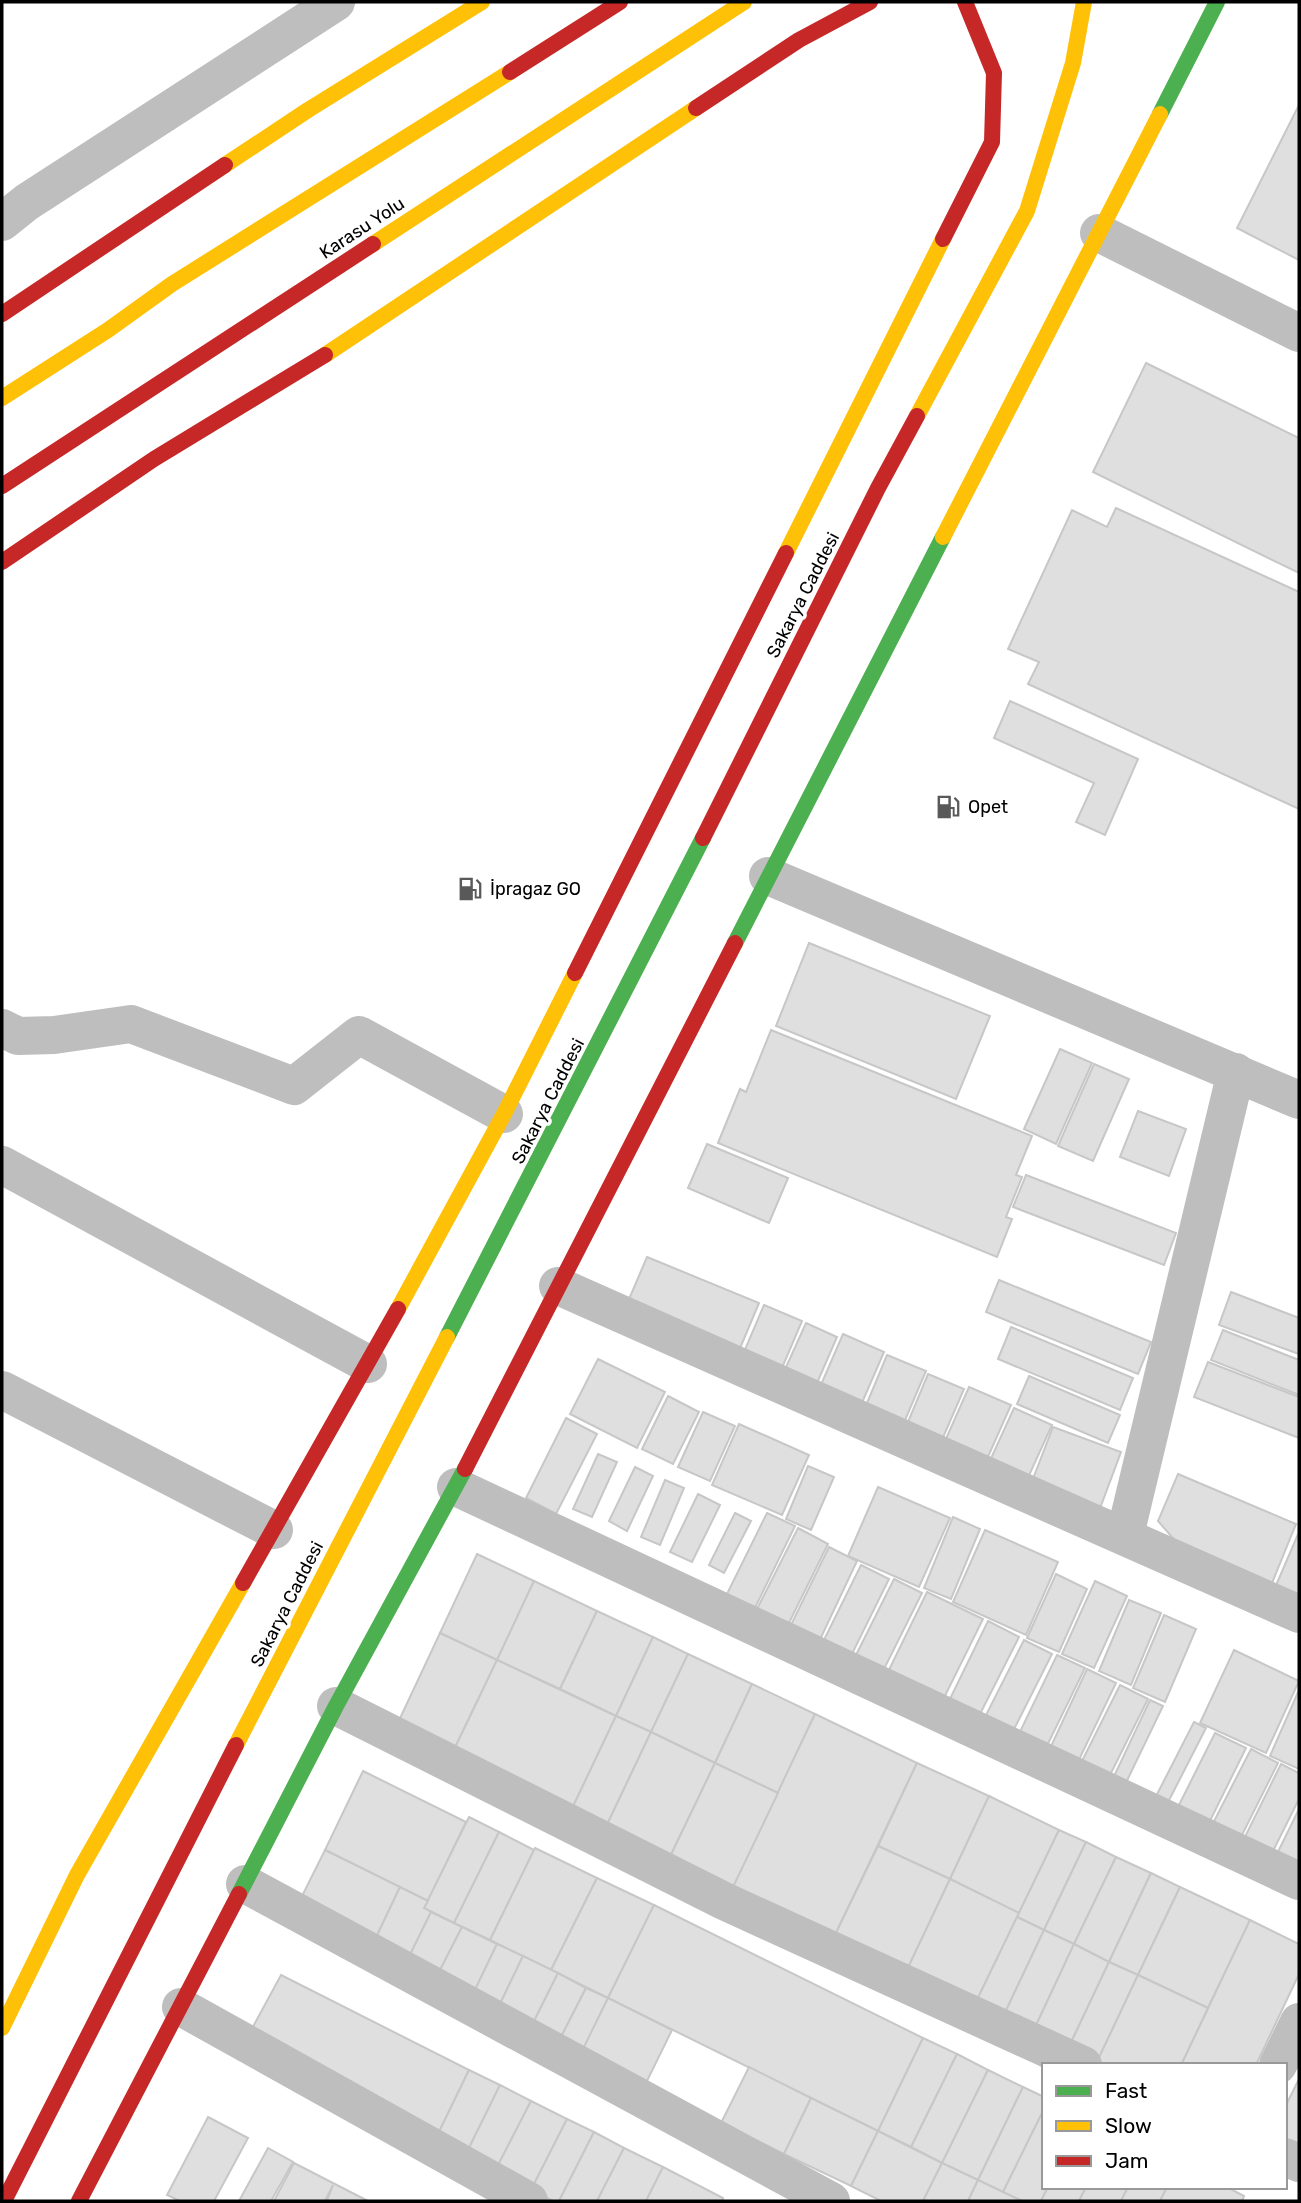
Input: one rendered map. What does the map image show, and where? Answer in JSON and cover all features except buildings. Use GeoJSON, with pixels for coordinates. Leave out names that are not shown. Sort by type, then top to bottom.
{"type":"FeatureCollection","features":[{"type":"Feature","properties":{"kind":"main road"},"geometry":{"type":"LineString","coordinates":[[2,314],[308,110],[482,2]]}},
{"type":"Feature","properties":{"kind":"main road"},"geometry":{"type":"LineString","coordinates":[[2,398],[108,330],[172,284],[620,2]]}},
{"type":"Feature","properties":{"kind":"main road","name":"Karasu Yolu"},"geometry":{"type":"LineString","coordinates":[[2,486],[744,2]]}},
{"type":"Feature","properties":{"kind":"main road"},"geometry":{"type":"LineString","coordinates":[[2,562],[154,459],[315,362],[799,40],[870,2]]}},
{"type":"Feature","properties":{"kind":"main road","name":"Sakarya Caddesi"},"geometry":{"type":"LineString","coordinates":[[2,2028],[78,1875],[369,1364],[505,1114],[992,142],[994,73],[965,2]]}},
{"type":"Feature","properties":{"kind":"main road","name":"Sakarya Caddesi"},"geometry":{"type":"LineString","coordinates":[[4,2201],[149,1912],[618,1007],[878,488],[1027,211],[1073,63],[1084,2]]}},
{"type":"Feature","properties":{"kind":"main road"},"geometry":{"type":"LineString","coordinates":[[79,2201],[336,1706],[456,1487],[1217,2]]}},
{"type":"Feature","properties":{"kind":"street"},"geometry":{"type":"LineString","coordinates":[[2,222],[27,202],[335,2]]}},
{"type":"Feature","properties":{"kind":"street"},"geometry":{"type":"LineString","coordinates":[[1099,233],[1299,333]]}},
{"type":"Feature","properties":{"kind":"street"},"geometry":{"type":"LineString","coordinates":[[768,876],[1299,1100]]}},
{"type":"Feature","properties":{"kind":"street"},"geometry":{"type":"LineString","coordinates":[[2,1028],[18,1036],[30,1036],[131,1024],[294,1086],[359,1035],[505,1114]]}},
{"type":"Feature","properties":{"kind":"street"},"geometry":{"type":"LineString","coordinates":[[1125,1535],[1236,1072]]}},
{"type":"Feature","properties":{"kind":"street"},"geometry":{"type":"LineString","coordinates":[[2,1165],[369,1364]]}},
{"type":"Feature","properties":{"kind":"street"},"geometry":{"type":"LineString","coordinates":[[558,1286],[1299,1614]]}},
{"type":"Feature","properties":{"kind":"street"},"geometry":{"type":"LineString","coordinates":[[2,1390],[274,1530]]}},
{"type":"Feature","properties":{"kind":"street"},"geometry":{"type":"LineString","coordinates":[[456,1487],[1299,1881]]}},
{"type":"Feature","properties":{"kind":"street"},"geometry":{"type":"LineString","coordinates":[[336,1706],[724,1901],[1079,2063]]}},
{"type":"Feature","properties":{"kind":"street"},"geometry":{"type":"LineString","coordinates":[[245,1884],[831,2201]]}},
{"type":"Feature","properties":{"kind":"street"},"geometry":{"type":"LineString","coordinates":[[181,2007],[528,2201]]}},
{"type":"Feature","properties":{"kind":"street"},"geometry":{"type":"LineString","coordinates":[[1279,2063],[1299,2022]]}},
{"type":"Feature","properties":{"kind":"traffic: fast"},"geometry":{"type":"LineString","coordinates":[[1160,114],[1217,2]]}},
{"type":"Feature","properties":{"kind":"traffic: fast"},"geometry":{"type":"LineString","coordinates":[[735,943],[943,537]]}},
{"type":"Feature","properties":{"kind":"traffic: fast"},"geometry":{"type":"LineString","coordinates":[[447,1337],[703,838]]}},
{"type":"Feature","properties":{"kind":"traffic: fast"},"geometry":{"type":"LineString","coordinates":[[239,1894],[336,1706],[465,1469]]}},
{"type":"Feature","properties":{"kind":"traffic: slow"},"geometry":{"type":"LineString","coordinates":[[225,165],[482,2]]}},
{"type":"Feature","properties":{"kind":"traffic: slow"},"geometry":{"type":"LineString","coordinates":[[373,244],[744,2]]}},
{"type":"Feature","properties":{"kind":"traffic: slow"},"geometry":{"type":"LineString","coordinates":[[917,416],[1027,211],[1073,63],[1084,2]]}},
{"type":"Feature","properties":{"kind":"traffic: slow"},"geometry":{"type":"LineString","coordinates":[[2,398],[108,330],[172,284],[510,72]]}},
{"type":"Feature","properties":{"kind":"traffic: slow"},"geometry":{"type":"LineString","coordinates":[[325,355],[696,108]]}},
{"type":"Feature","properties":{"kind":"traffic: slow"},"geometry":{"type":"LineString","coordinates":[[943,537],[1160,114]]}},
{"type":"Feature","properties":{"kind":"traffic: slow"},"geometry":{"type":"LineString","coordinates":[[786,553],[943,239]]}},
{"type":"Feature","properties":{"kind":"traffic: slow"},"geometry":{"type":"LineString","coordinates":[[398,1309],[504,1114],[575,973]]}},
{"type":"Feature","properties":{"kind":"traffic: slow"},"geometry":{"type":"LineString","coordinates":[[236,1745],[447,1337]]}},
{"type":"Feature","properties":{"kind":"traffic: slow"},"geometry":{"type":"LineString","coordinates":[[2,2028],[77,1875],[243,1583]]}},
{"type":"Feature","properties":{"kind":"traffic: jam"},"geometry":{"type":"LineString","coordinates":[[510,72],[620,2]]}},
{"type":"Feature","properties":{"kind":"traffic: jam"},"geometry":{"type":"LineString","coordinates":[[696,108],[799,40],[870,2]]}},
{"type":"Feature","properties":{"kind":"traffic: jam"},"geometry":{"type":"LineString","coordinates":[[943,239],[992,142],[994,73],[965,2]]}},
{"type":"Feature","properties":{"kind":"traffic: jam"},"geometry":{"type":"LineString","coordinates":[[2,314],[225,165]]}},
{"type":"Feature","properties":{"kind":"traffic: jam"},"geometry":{"type":"LineString","coordinates":[[2,486],[373,244]]}},
{"type":"Feature","properties":{"kind":"traffic: jam"},"geometry":{"type":"LineString","coordinates":[[2,562],[154,459],[325,355]]}},
{"type":"Feature","properties":{"kind":"traffic: jam"},"geometry":{"type":"LineString","coordinates":[[703,838],[878,488],[917,416]]}},
{"type":"Feature","properties":{"kind":"traffic: jam"},"geometry":{"type":"LineString","coordinates":[[575,973],[786,553]]}},
{"type":"Feature","properties":{"kind":"traffic: jam"},"geometry":{"type":"LineString","coordinates":[[465,1469],[735,943]]}},
{"type":"Feature","properties":{"kind":"traffic: jam"},"geometry":{"type":"LineString","coordinates":[[243,1583],[398,1309]]}},
{"type":"Feature","properties":{"kind":"traffic: jam"},"geometry":{"type":"LineString","coordinates":[[4,2201],[236,1745]]}},
{"type":"Feature","properties":{"kind":"traffic: jam"},"geometry":{"type":"LineString","coordinates":[[79,2201],[239,1894]]}},
{"type":"Feature","properties":{"kind":"place","name":"Opet"},"geometry":{"type":"Point","coordinates":[948,807]}},
{"type":"Feature","properties":{"kind":"place","name":"İpragaz GO"},"geometry":{"type":"Point","coordinates":[470,889]}}]}
